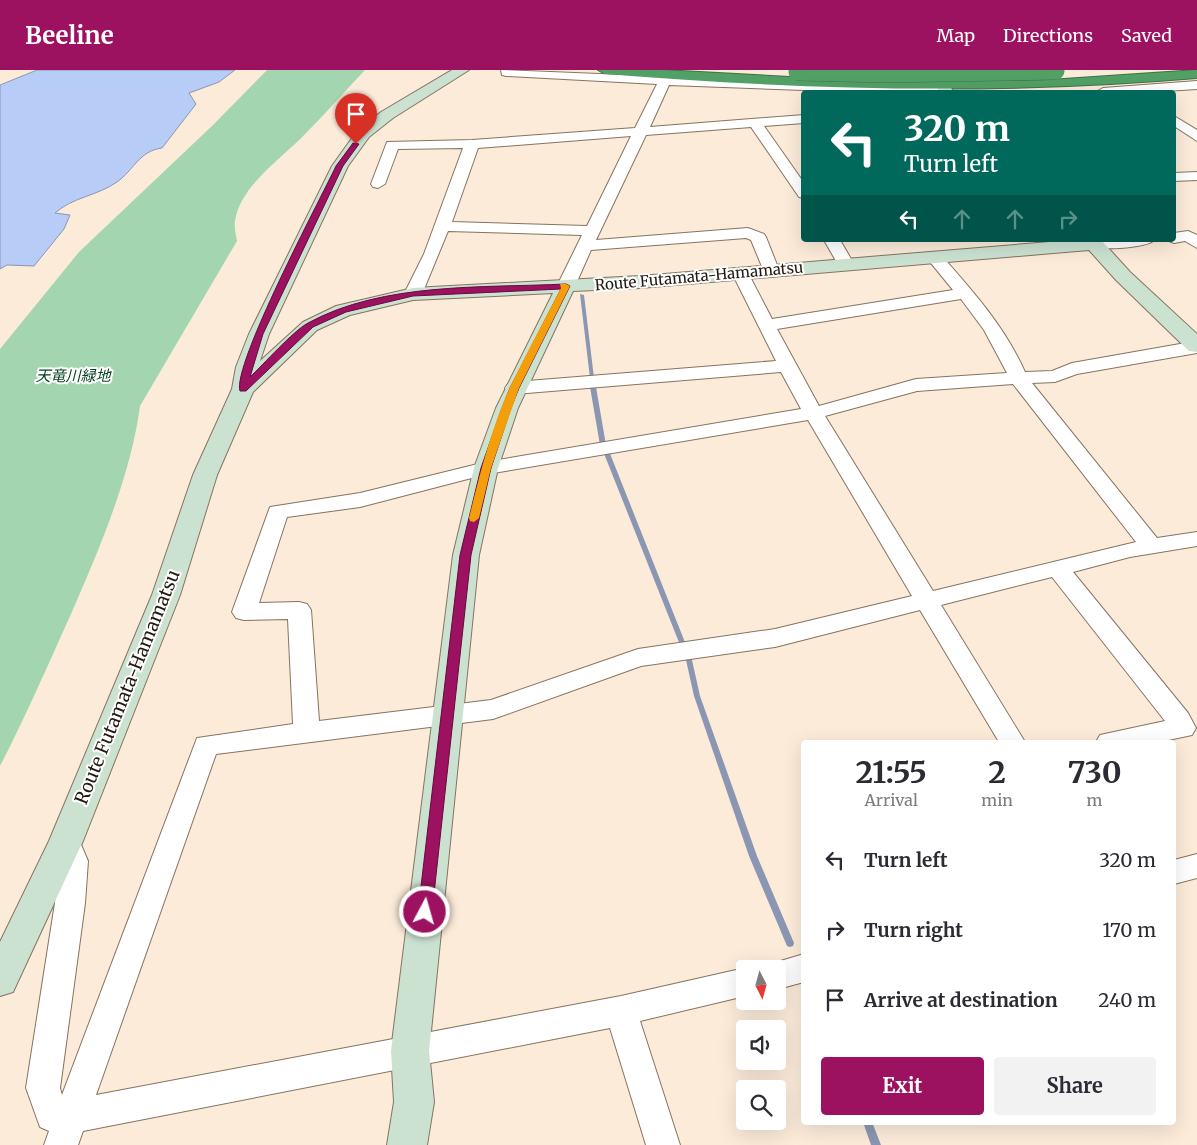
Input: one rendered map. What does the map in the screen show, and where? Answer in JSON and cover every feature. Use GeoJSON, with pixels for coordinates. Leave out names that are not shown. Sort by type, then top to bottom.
{"type":"FeatureCollection","features":[{"type":"Feature","properties":{"kind":"highway"},"geometry":{"type":"LineString","coordinates":[[605,70],[785,82],[941,85],[1100,83],[1197,74]]}},
{"type":"Feature","properties":{"kind":"highway"},"geometry":{"type":"LineString","coordinates":[[703,70],[888,74],[1077,70]]}},
{"type":"Feature","properties":{"kind":"highway"},"geometry":{"type":"LineString","coordinates":[[831,70],[846,76],[862,79],[941,85],[1005,82],[1022,77],[1032,70]]}},
{"type":"Feature","properties":{"kind":"main road","name":"Route Futamata-Hamamatsu"},"geometry":{"type":"LineString","coordinates":[[0,980],[66,841],[166,595],[205,475],[243,389],[247,367],[259,334],[340,166],[363,134],[387,115],[462,70]]}},
{"type":"Feature","properties":{"kind":"main road","name":"Route Futamata-Hamamatsu"},"geometry":{"type":"LineString","coordinates":[[243,389],[310,326],[343,310],[413,294],[566,286],[740,273],[1092,242]]}},
{"type":"Feature","properties":{"kind":"main road"},"geometry":{"type":"LineString","coordinates":[[1092,242],[1123,276],[1197,346]]}},
{"type":"Feature","properties":{"kind":"main road"},"geometry":{"type":"LineString","coordinates":[[407,1145],[414,1102],[410,1051],[466,555],[486,468],[515,388],[566,286]]}},
{"type":"Feature","properties":{"kind":"street"},"geometry":{"type":"LineString","coordinates":[[506,72],[665,81],[941,85]]}},
{"type":"Feature","properties":{"kind":"street"},"geometry":{"type":"LineString","coordinates":[[566,286],[641,131],[651,106],[665,81]]}},
{"type":"Feature","properties":{"kind":"street"},"geometry":{"type":"LineString","coordinates":[[1144,90],[1197,85]]}},
{"type":"Feature","properties":{"kind":"street"},"geometry":{"type":"LineString","coordinates":[[378,184],[392,144],[472,144],[801,119]]}},
{"type":"Feature","properties":{"kind":"street"},"geometry":{"type":"LineString","coordinates":[[1176,121],[1197,137]]}},
{"type":"Feature","properties":{"kind":"street"},"geometry":{"type":"LineString","coordinates":[[755,123],[801,190]]}},
{"type":"Feature","properties":{"kind":"street"},"geometry":{"type":"LineString","coordinates":[[413,294],[442,226],[472,144]]}},
{"type":"Feature","properties":{"kind":"street"},"geometry":{"type":"LineString","coordinates":[[1176,177],[1197,176]]}},
{"type":"Feature","properties":{"kind":"street"},"geometry":{"type":"LineString","coordinates":[[442,226],[588,238],[748,233],[758,237],[771,270]]}},
{"type":"Feature","properties":{"kind":"street"},"geometry":{"type":"LineString","coordinates":[[1176,238],[1188,236],[1197,243]]}},
{"type":"Feature","properties":{"kind":"street"},"geometry":{"type":"LineString","coordinates":[[833,242],[846,264]]}},
{"type":"Feature","properties":{"kind":"street"},"geometry":{"type":"LineString","coordinates":[[934,257],[965,294],[1010,357],[1018,378],[1152,547]]}},
{"type":"Feature","properties":{"kind":"street"},"geometry":{"type":"LineString","coordinates":[[740,273],[766,325],[815,413],[1011,740]]}},
{"type":"Feature","properties":{"kind":"street"},"geometry":{"type":"LineString","coordinates":[[766,325],[965,294]]}},
{"type":"Feature","properties":{"kind":"street"},"geometry":{"type":"LineString","coordinates":[[307,731],[299,610],[244,612],[278,512],[360,500],[486,468],[815,413],[916,385],[1055,376],[1072,369],[1197,346]]}},
{"type":"Feature","properties":{"kind":"street"},"geometry":{"type":"LineString","coordinates":[[515,388],[788,366]]}},
{"type":"Feature","properties":{"kind":"street"},"geometry":{"type":"LineString","coordinates":[[61,1145],[74,1116],[140,922],[206,745],[493,709],[638,658],[775,638],[1057,568],[1197,538]]}},
{"type":"Feature","properties":{"kind":"street"},"geometry":{"type":"LineString","coordinates":[[1057,568],[1179,720],[1183,728],[1120,740]]}},
{"type":"Feature","properties":{"kind":"street"},"geometry":{"type":"LineString","coordinates":[[66,841],[72,861],[70,904],[43,1088],[52,1115],[74,1116],[621,1011],[736,984]]}},
{"type":"Feature","properties":{"kind":"street"},"geometry":{"type":"LineString","coordinates":[[1176,871],[1197,866]]}},
{"type":"Feature","properties":{"kind":"street"},"geometry":{"type":"LineString","coordinates":[[786,973],[801,969]]}},
{"type":"Feature","properties":{"kind":"street"},"geometry":{"type":"LineString","coordinates":[[621,1011],[662,1145]]}},
{"type":"Feature","properties":{"kind":"green space","name":"天竜川緑地"},"geometry":{"type":"Polygon","coordinates":[[[267,70],[365,70],[298,142],[264,172],[245,195],[235,223],[237,241],[140,406],[136,432],[122,485],[103,538],[82,590],[0,766],[0,349],[79,252],[213,125],[267,70]]]}},
{"type":"Feature","properties":{"kind":"water"},"geometry":{"type":"Polygon","coordinates":[[[37,70],[235,70],[219,82],[189,93],[196,104],[162,148],[142,157],[123,177],[109,187],[69,203],[55,213],[70,215],[64,229],[34,266],[7,265],[0,269],[0,85],[37,70]]]}},
{"type":"Feature","properties":{"kind":"waterway"},"geometry":{"type":"LineString","coordinates":[[582,295],[592,378]]}},
{"type":"Feature","properties":{"kind":"waterway"},"geometry":{"type":"LineString","coordinates":[[593,387],[603,445]]}},
{"type":"Feature","properties":{"kind":"waterway"},"geometry":{"type":"LineString","coordinates":[[606,451],[689,660],[697,696],[753,856],[790,943]]}},
{"type":"Feature","properties":{"kind":"waterway"},"geometry":{"type":"LineString","coordinates":[[868,1125],[876,1145]]}},
{"type":"Feature","properties":{"kind":"slow traffic"},"geometry":{"type":"LineString","coordinates":[[474,518],[486,468],[507,408],[515,388],[566,286],[563,286]]}},
{"type":"Feature","properties":{"kind":"route"},"geometry":{"type":"LineString","coordinates":[[356,144],[340,166],[259,334],[247,367],[243,389],[277,354],[310,326],[343,310],[380,300],[431,292],[566,286],[515,388],[507,408],[486,468],[466,555],[425,912]]}}]}
